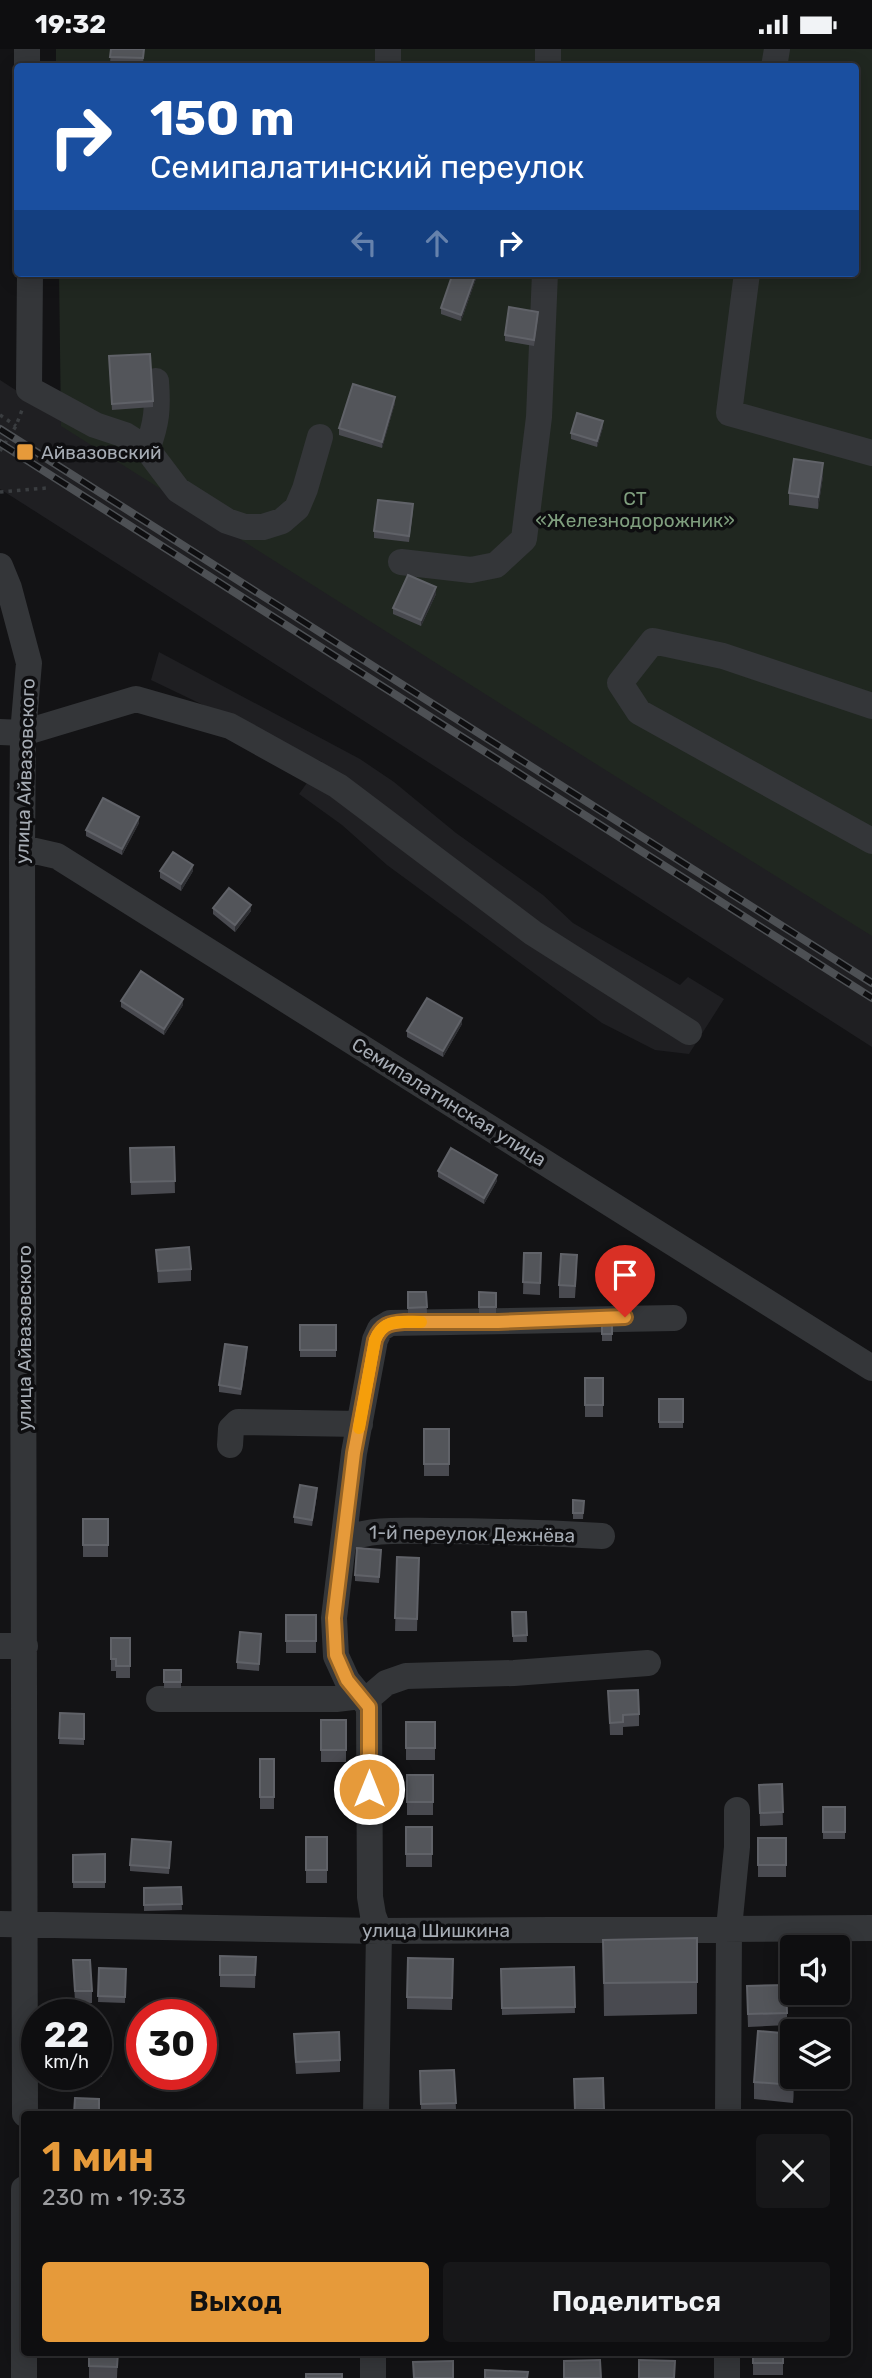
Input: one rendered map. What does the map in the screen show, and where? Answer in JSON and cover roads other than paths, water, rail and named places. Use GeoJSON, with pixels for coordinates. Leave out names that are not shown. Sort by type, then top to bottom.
{"type":"FeatureCollection","features":[{"type":"Feature","properties":{"kind":"street"},"geometry":{"type":"LineString","coordinates":[[30,277],[29,389],[95,425],[125,435],[147,449],[178,490],[227,521],[245,527],[263,527],[282,521],[297,508],[320,437]]}},
{"type":"Feature","properties":{"kind":"street"},"geometry":{"type":"LineString","coordinates":[[401,562],[471,570],[496,565],[524,539],[539,417],[545,277]]}},
{"type":"Feature","properties":{"kind":"street"},"geometry":{"type":"LineString","coordinates":[[746,277],[729,413],[872,453]]}},
{"type":"Feature","properties":{"kind":"street"},"geometry":{"type":"LineString","coordinates":[[147,449],[156,425],[156,381]]}},
{"type":"Feature","properties":{"kind":"street","name":"улица Айвазовского"},"geometry":{"type":"LineString","coordinates":[[0,566],[9,588],[29,663],[11,732],[22,848],[12,1278],[13,1924],[25,2111]]}},
{"type":"Feature","properties":{"kind":"street"},"geometry":{"type":"LineString","coordinates":[[872,706],[723,656],[653,641],[620,683],[639,712],[872,841]]}},
{"type":"Feature","properties":{"kind":"street"},"geometry":{"type":"LineString","coordinates":[[11,732],[136,699],[230,726],[338,786],[533,933],[688,1032]]}},
{"type":"Feature","properties":{"kind":"street","name":"Семипалатинская улица"},"geometry":{"type":"LineString","coordinates":[[22,848],[57,856],[872,1368]]}},
{"type":"Feature","properties":{"kind":"street"},"geometry":{"type":"LineString","coordinates":[[376,2111],[379,1931],[370,1897],[369,1707],[347,1680],[336,1655],[334,1618],[360,1424],[375,1340],[380,1329],[390,1323],[674,1318]]}},
{"type":"Feature","properties":{"kind":"street"},"geometry":{"type":"LineString","coordinates":[[230,1445],[231,1429],[238,1422],[360,1424]]}},
{"type":"Feature","properties":{"kind":"street","name":"1-й переулок Дежнёва"},"geometry":{"type":"LineString","coordinates":[[344,1540],[359,1533],[406,1531],[500,1531],[602,1536]]}},
{"type":"Feature","properties":{"kind":"street"},"geometry":{"type":"LineString","coordinates":[[159,1699],[363,1699],[386,1683],[407,1677],[514,1673],[648,1663]]}},
{"type":"Feature","properties":{"kind":"street"},"geometry":{"type":"LineString","coordinates":[[728,2111],[729,1928],[737,1847],[737,1810]]}},
{"type":"Feature","properties":{"kind":"street","name":"улица Шишкина"},"geometry":{"type":"LineString","coordinates":[[13,1924],[379,1931],[872,1928]]}},
{"type":"Feature","properties":{"kind":"street"},"geometry":{"type":"LineString","coordinates":[[24,2356],[24,2378]]}},
{"type":"Feature","properties":{"kind":"street"},"geometry":{"type":"LineString","coordinates":[[373,2356],[373,2378]]}},
{"type":"Feature","properties":{"kind":"street"},"geometry":{"type":"LineString","coordinates":[[727,2356],[727,2378]]}},
{"type":"Feature","properties":{"kind":"railway"},"geometry":{"type":"LineString","coordinates":[[0,429],[872,983]]}},
{"type":"Feature","properties":{"kind":"railway"},"geometry":{"type":"LineString","coordinates":[[0,443],[872,998]]}},
{"type":"Feature","properties":{"kind":"place","name":"Айвазовский"},"geometry":{"type":"Point","coordinates":[25,452]}},
{"type":"Feature","properties":{"kind":"park label","name":"СТ «Железнодорожник»"},"geometry":{"type":"Point","coordinates":[635,509]}}]}
